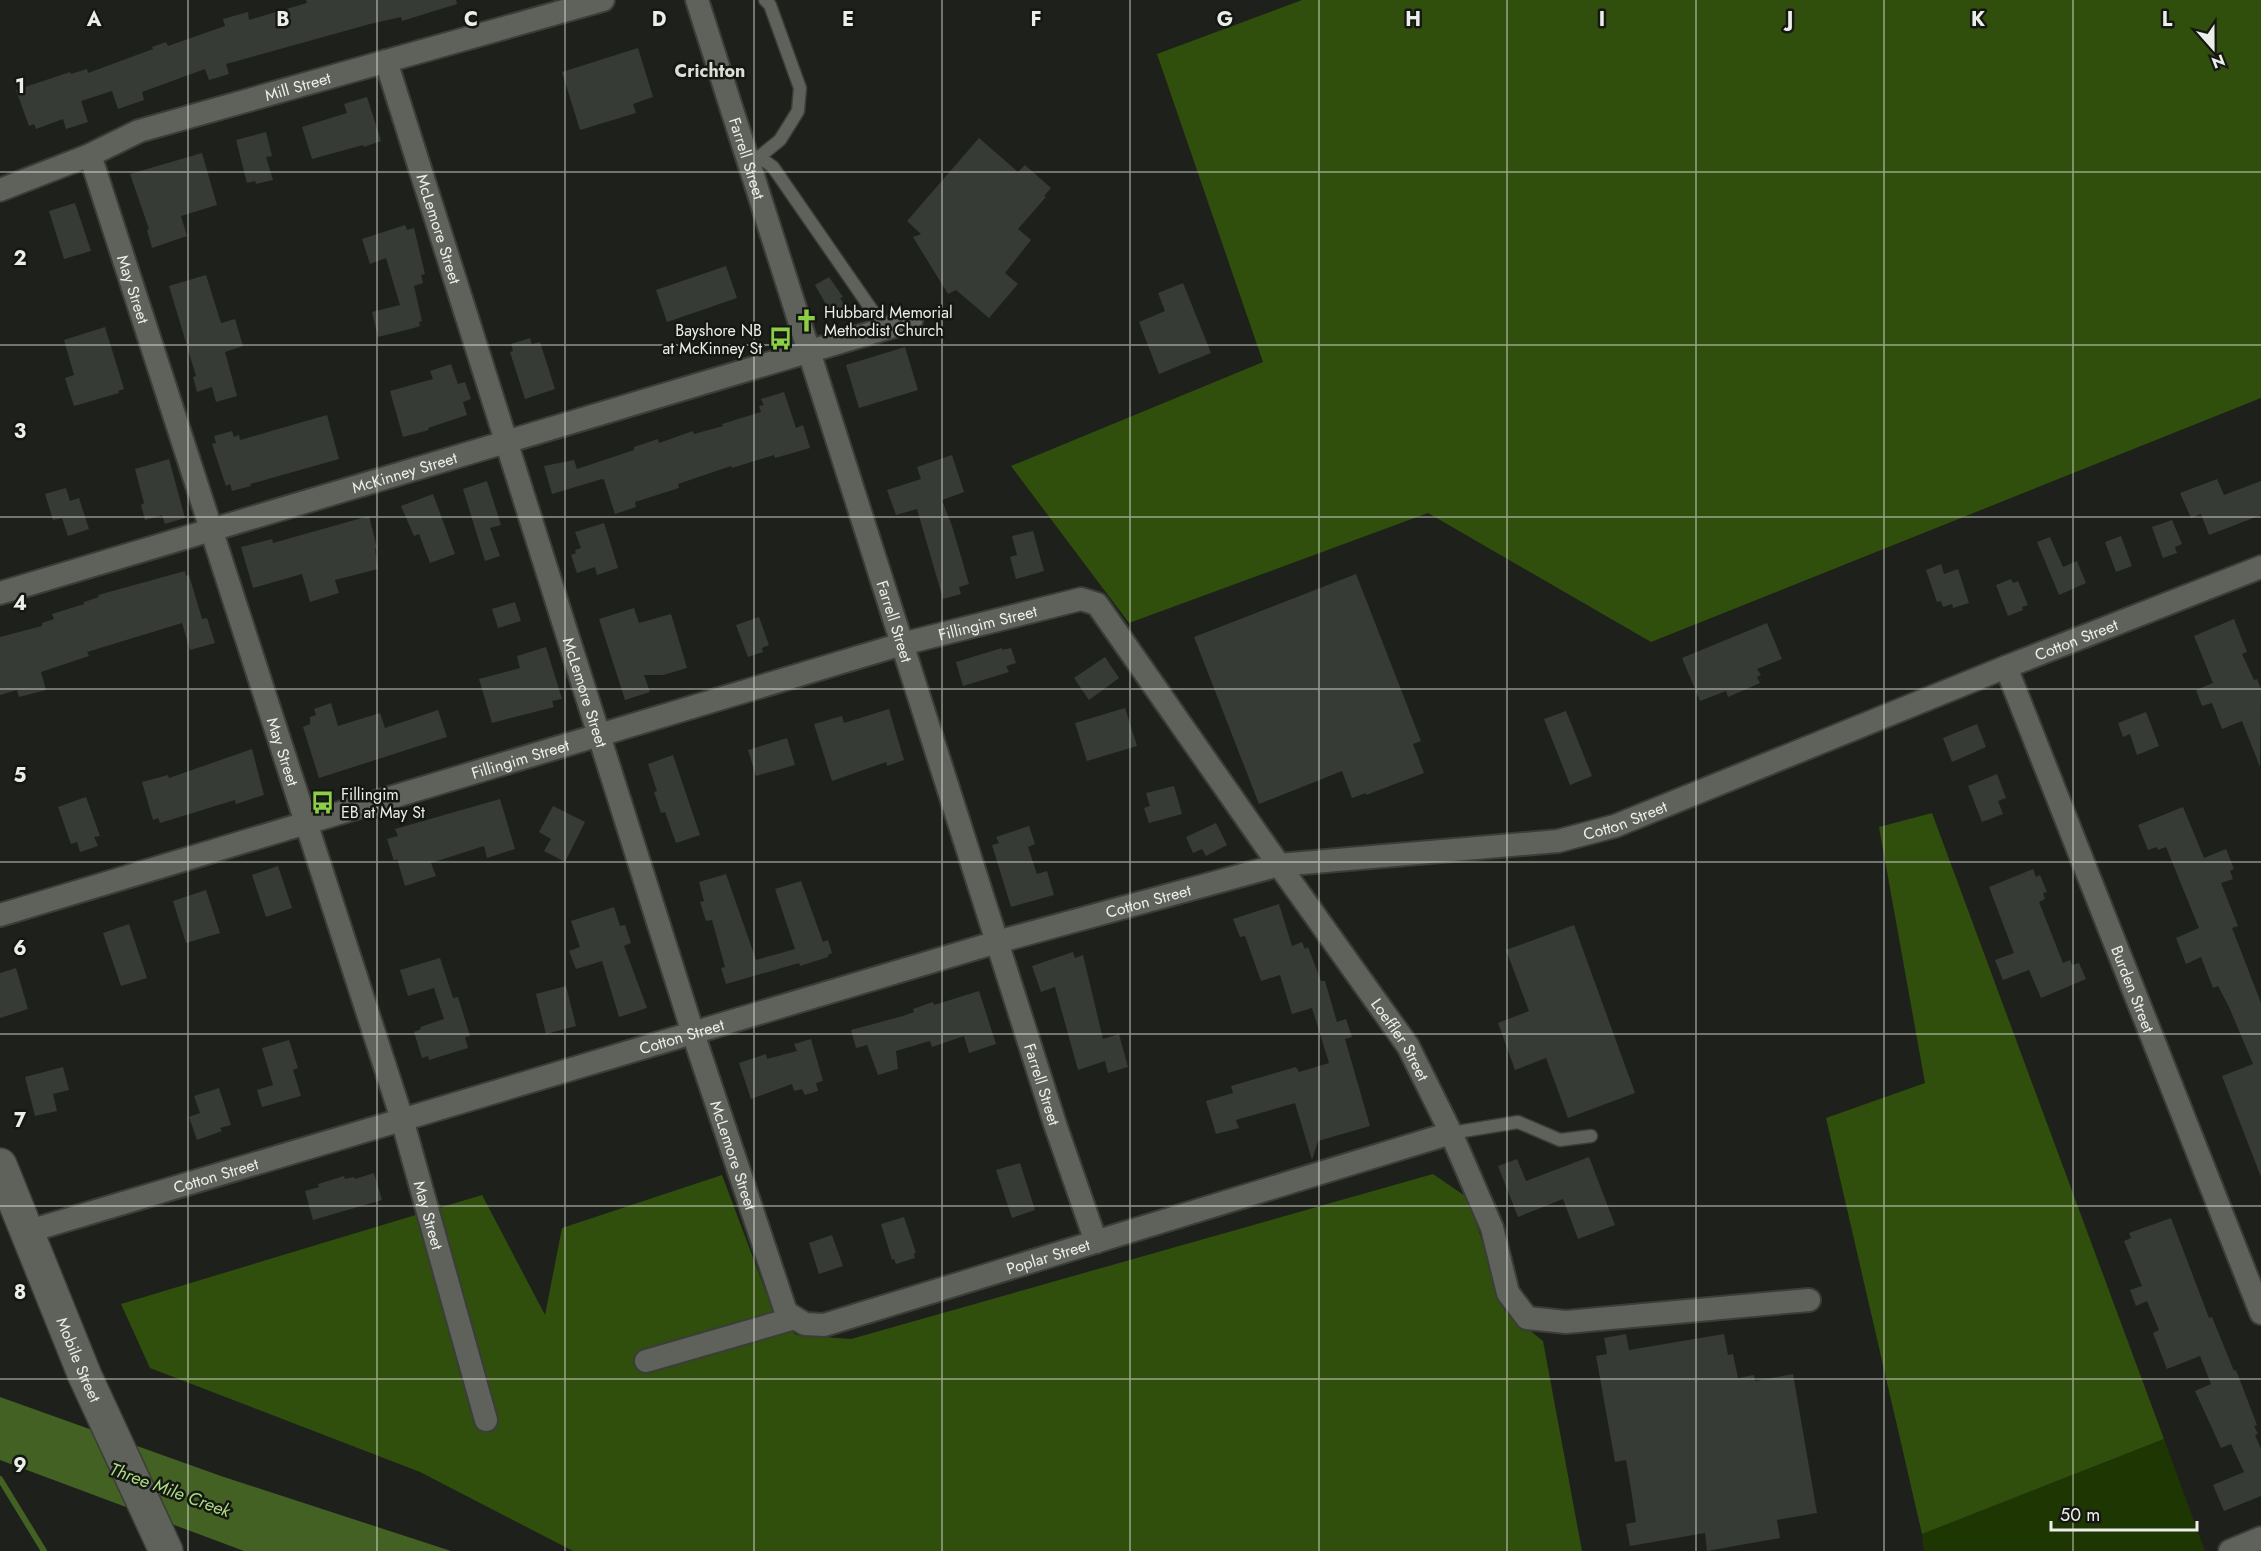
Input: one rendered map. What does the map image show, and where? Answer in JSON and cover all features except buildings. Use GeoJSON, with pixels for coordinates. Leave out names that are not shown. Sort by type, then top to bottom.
{"type":"FeatureCollection","features":[{"type":"Feature","properties":{"kind":"street","name":"Mill Street"},"geometry":{"type":"LineString","coordinates":[[0,190],[90,155],[139,131],[603,0]]}},
{"type":"Feature","properties":{"kind":"street","name":"Farrell Street"},"geometry":{"type":"LineString","coordinates":[[697,0],[754,158],[809,352],[1056,1127],[1096,1242]]}},
{"type":"Feature","properties":{"kind":"street","name":"McLemore Street"},"geometry":{"type":"LineString","coordinates":[[386,61],[693,1033],[786,1312],[795,1318]]}},
{"type":"Feature","properties":{"kind":"street","name":"May Street"},"geometry":{"type":"LineString","coordinates":[[90,155],[402,1119],[486,1420]]}},
{"type":"Feature","properties":{"kind":"street","name":"McKinney Street"},"geometry":{"type":"LineString","coordinates":[[0,592],[911,321]]}},
{"type":"Feature","properties":{"kind":"street","name":"Cotton Street"},"geometry":{"type":"LineString","coordinates":[[26,1232],[997,942],[1279,866],[1558,841],[1615,826],[2006,667],[2261,567]]}},
{"type":"Feature","properties":{"kind":"street","name":"Fillingim Street"},"geometry":{"type":"LineString","coordinates":[[0,915],[902,644],[1081,599],[1097,604],[1147,676]]}},
{"type":"Feature","properties":{"kind":"street","name":"Burden Street"},"geometry":{"type":"LineString","coordinates":[[2006,667],[2261,1313]]}},
{"type":"Feature","properties":{"kind":"street","name":"Loeffler Street"},"geometry":{"type":"LineString","coordinates":[[1147,676],[1408,1046],[1451,1133],[1492,1228],[1508,1293],[1527,1318],[1566,1322],[1809,1300]]}},
{"type":"Feature","properties":{"kind":"street","name":"Poplar Street"},"geometry":{"type":"LineString","coordinates":[[646,1361],[795,1318],[805,1324],[824,1325],[1451,1133]]}},
{"type":"Feature","properties":{"kind":"street","name":"Mobile Street"},"geometry":{"type":"LineString","coordinates":[[0,1165],[85,1377],[166,1551]]}},
{"type":"Feature","properties":{"kind":"street"},"geometry":{"type":"LineString","coordinates":[[2230,1551],[2261,1538]]}},
{"type":"Feature","properties":{"kind":"lane"},"geometry":{"type":"LineString","coordinates":[[754,158],[780,140],[798,111],[800,88],[770,4],[765,0]]}},
{"type":"Feature","properties":{"kind":"lane"},"geometry":{"type":"LineString","coordinates":[[754,158],[773,166],[885,329]]}},
{"type":"Feature","properties":{"kind":"lane"},"geometry":{"type":"LineString","coordinates":[[1451,1133],[1518,1122],[1560,1140],[1591,1136]]}},
{"type":"Feature","properties":{"kind":"shaded area"},"geometry":{"type":"Polygon","coordinates":[[[1302,0],[2261,0],[2261,398],[1651,642],[1428,513],[1129,623],[1011,466],[1263,362],[1157,54],[1302,0]]]}},
{"type":"Feature","properties":{"kind":"shaded area"},"geometry":{"type":"Polygon","coordinates":[[[1932,813],[2164,1439],[1922,1534],[1826,1118],[1925,1083],[1879,827],[1932,813]]]}},
{"type":"Feature","properties":{"kind":"shaded area"},"geometry":{"type":"Polygon","coordinates":[[[1433,1174],[1468,1198],[1505,1310],[1543,1341],[1582,1551],[573,1551],[420,1472],[150,1368],[121,1304],[482,1195],[545,1315],[562,1228],[722,1175],[773,1311],[796,1335],[851,1339],[1433,1174]]]}},
{"type":"Feature","properties":{"kind":"shaded area"},"geometry":{"type":"Polygon","coordinates":[[[2164,1439],[2205,1551],[1924,1551],[1922,1534],[2164,1439]]]}},
{"type":"Feature","properties":{"kind":"water","name":"Three Mile Creek"},"geometry":{"type":"Polygon","coordinates":[[[0,1397],[221,1476],[451,1551],[244,1551],[0,1460],[0,1397]]]}},
{"type":"Feature","properties":{"kind":"waterway"},"geometry":{"type":"LineString","coordinates":[[0,1479],[44,1551]]}},
{"type":"Feature","properties":{"kind":"place","name":"Hubbard Memorial Methodist Church"},"geometry":{"type":"Point","coordinates":[806,321]}},
{"type":"Feature","properties":{"kind":"place","name":"Bayshore NB at McKinney St"},"geometry":{"type":"Point","coordinates":[780,339]}},
{"type":"Feature","properties":{"kind":"place","name":"Fillingim EB at May St"},"geometry":{"type":"Point","coordinates":[323,803]}},
{"type":"Feature","properties":{"kind":"district","name":"Crichton"},"geometry":{"type":"Point","coordinates":[710,71]}}]}
